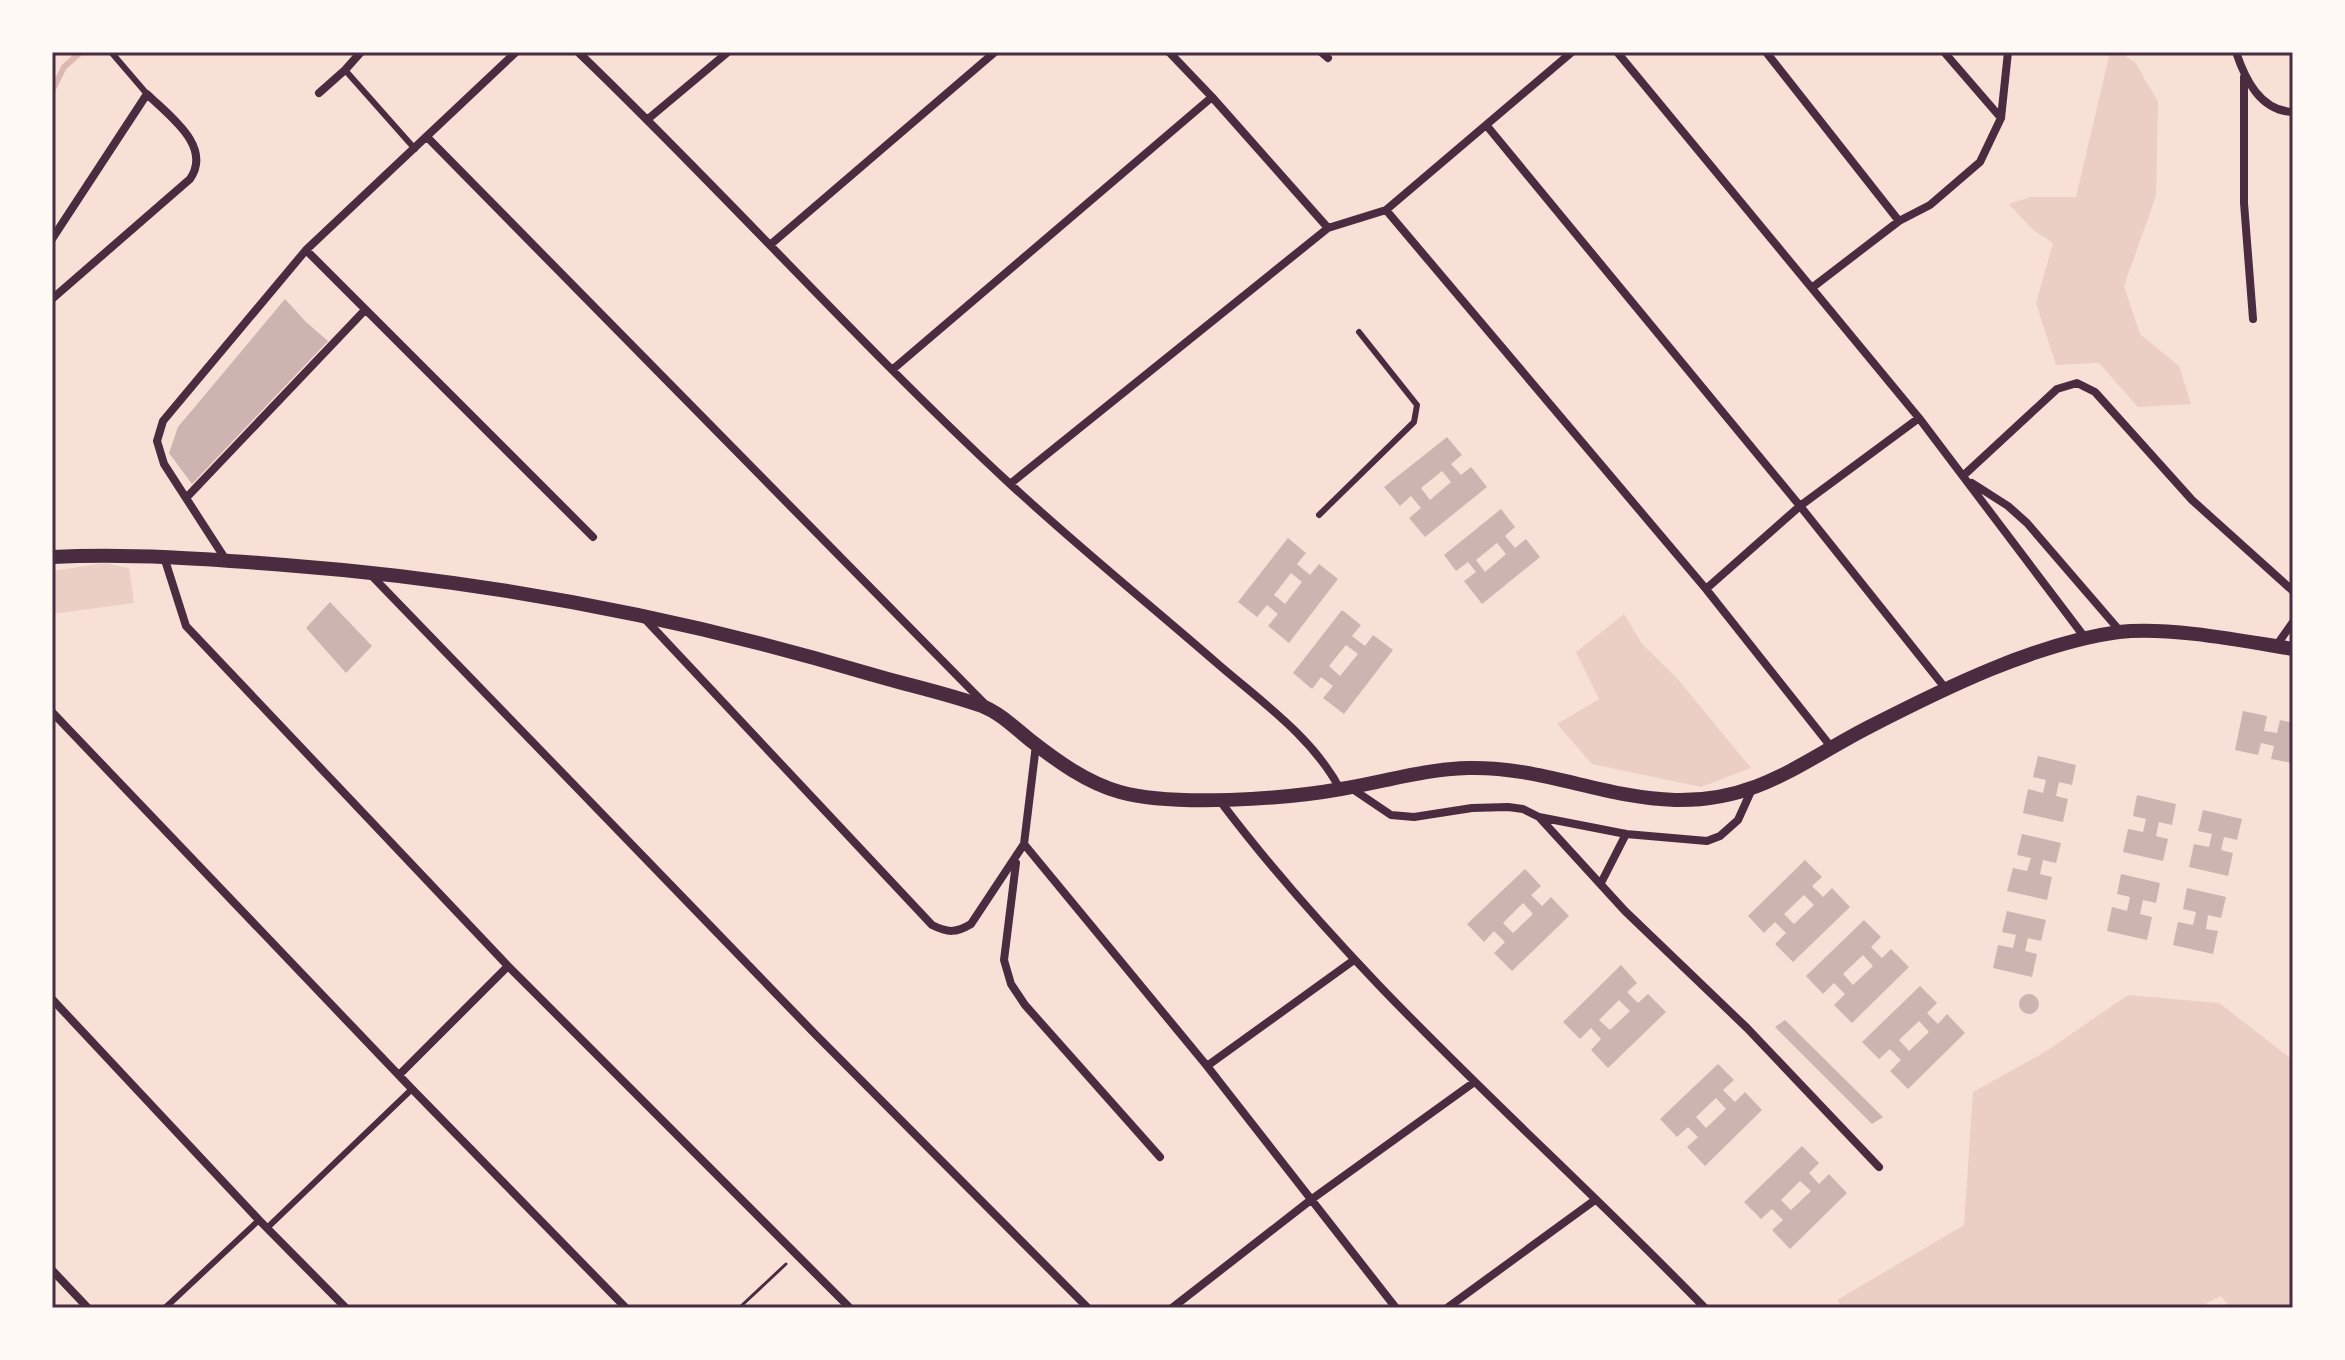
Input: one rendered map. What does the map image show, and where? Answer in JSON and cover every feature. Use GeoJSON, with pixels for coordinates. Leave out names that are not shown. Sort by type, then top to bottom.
{"type":"FeatureCollection","features":[{"type":"Feature","properties":{"kind":"street"},"geometry":{"type":"LineString","coordinates":[[319,93],[361,52]]}},
{"type":"Feature","properties":{"kind":"street"},"geometry":{"type":"LineString","coordinates":[[226,560],[164,464],[157,441],[163,421],[306,250],[516,52]]}},
{"type":"Feature","properties":{"kind":"street"},"geometry":{"type":"LineString","coordinates":[[578,52],[648,119],[892,370],[1010,484],[1274,712],[1327,765],[1345,788],[1391,815],[1414,817],[1472,808],[1508,807],[1523,809],[1539,817],[1626,834],[1707,841],[1720,836],[1738,820],[1752,789]]}},
{"type":"Feature","properties":{"kind":"street"},"geometry":{"type":"LineString","coordinates":[[648,119],[728,52]]}},
{"type":"Feature","properties":{"kind":"street"},"geometry":{"type":"LineString","coordinates":[[770,245],[995,52]]}},
{"type":"Feature","properties":{"kind":"street"},"geometry":{"type":"LineString","coordinates":[[1169,52],[1328,228]]}},
{"type":"Feature","properties":{"kind":"street"},"geometry":{"type":"LineString","coordinates":[[1010,484],[1328,228],[1386,210],[1572,52]]}},
{"type":"Feature","properties":{"kind":"street"},"geometry":{"type":"LineString","coordinates":[[1617,52],[1919,418],[2087,639]]}},
{"type":"Feature","properties":{"kind":"street"},"geometry":{"type":"LineString","coordinates":[[1766,52],[1899,221]]}},
{"type":"Feature","properties":{"kind":"street"},"geometry":{"type":"LineString","coordinates":[[1944,52],[2001,118]]}},
{"type":"Feature","properties":{"kind":"street"},"geometry":{"type":"LineString","coordinates":[[1813,287],[1899,221],[1930,205],[1980,162],[2001,118],[2008,52]]}},
{"type":"Feature","properties":{"kind":"street"},"geometry":{"type":"LineString","coordinates":[[2236,52],[2244,77],[2244,203],[2253,319]]}},
{"type":"Feature","properties":{"kind":"street"},"geometry":{"type":"LineString","coordinates":[[2244,77],[2263,101],[2293,112]]}},
{"type":"Feature","properties":{"kind":"street"},"geometry":{"type":"LineString","coordinates":[[52,239],[147,94],[190,137],[197,169],[190,179],[52,299]]}},
{"type":"Feature","properties":{"kind":"street"},"geometry":{"type":"LineString","coordinates":[[892,370],[1212,97]]}},
{"type":"Feature","properties":{"kind":"street"},"geometry":{"type":"LineString","coordinates":[[1487,126],[1800,506],[1946,689]]}},
{"type":"Feature","properties":{"kind":"street"},"geometry":{"type":"LineString","coordinates":[[428,138],[990,708],[1036,745],[1087,779],[1120,792],[1159,798],[1219,799],[1345,788],[1463,768],[1512,768],[1617,793],[1676,800],[1752,789],[1788,774],[1862,731],[1946,689],[2016,660],[2087,639],[2120,632],[2160,631],[2293,649]]}},
{"type":"Feature","properties":{"kind":"street"},"geometry":{"type":"LineString","coordinates":[[1386,210],[1706,589],[1832,748]]}},
{"type":"Feature","properties":{"kind":"street"},"geometry":{"type":"LineString","coordinates":[[306,250],[593,537]]}},
{"type":"Feature","properties":{"kind":"street"},"geometry":{"type":"LineString","coordinates":[[187,497],[365,310]]}},
{"type":"Feature","properties":{"kind":"street"},"geometry":{"type":"LineString","coordinates":[[1966,478],[2057,389],[2077,383],[2095,392],[2192,500],[2293,591]]}},
{"type":"Feature","properties":{"kind":"street"},"geometry":{"type":"LineString","coordinates":[[1706,589],[1800,506],[1919,418]]}},
{"type":"Feature","properties":{"kind":"street"},"geometry":{"type":"LineString","coordinates":[[1966,478],[2008,506],[2027,523],[2120,632]]}},
{"type":"Feature","properties":{"kind":"street"},"geometry":{"type":"LineString","coordinates":[[52,557],[164,556],[226,560],[367,571],[491,589],[640,615],[803,654],[990,708]]}},
{"type":"Feature","properties":{"kind":"street"},"geometry":{"type":"LineString","coordinates":[[164,556],[186,626],[508,966],[850,1308]]}},
{"type":"Feature","properties":{"kind":"street"},"geometry":{"type":"LineString","coordinates":[[367,571],[804,1023],[1088,1308]]}},
{"type":"Feature","properties":{"kind":"street"},"geometry":{"type":"LineString","coordinates":[[640,615],[932,925],[947,932],[959,932],[971,924],[1017,859],[1024,844],[1036,745]]}},
{"type":"Feature","properties":{"kind":"street"},"geometry":{"type":"LineString","coordinates":[[2276,646],[2293,622]]}},
{"type":"Feature","properties":{"kind":"street"},"geometry":{"type":"LineString","coordinates":[[52,712],[626,1308]]}},
{"type":"Feature","properties":{"kind":"street"},"geometry":{"type":"LineString","coordinates":[[1219,799],[1293,893],[1354,960],[1473,1083],[1705,1308]]}},
{"type":"Feature","properties":{"kind":"street"},"geometry":{"type":"LineString","coordinates":[[1539,817],[1650,937],[1747,1028],[1879,1167]]}},
{"type":"Feature","properties":{"kind":"street"},"geometry":{"type":"LineString","coordinates":[[1601,883],[1626,834]]}},
{"type":"Feature","properties":{"kind":"street"},"geometry":{"type":"LineString","coordinates":[[1024,844],[1207,1066],[1396,1308]]}},
{"type":"Feature","properties":{"kind":"street"},"geometry":{"type":"LineString","coordinates":[[1017,859],[1004,960],[1011,984],[1025,1005],[1160,1157]]}},
{"type":"Feature","properties":{"kind":"street"},"geometry":{"type":"LineString","coordinates":[[1207,1066],[1354,960]]}},
{"type":"Feature","properties":{"kind":"street"},"geometry":{"type":"LineString","coordinates":[[399,1075],[508,966]]}},
{"type":"Feature","properties":{"kind":"street"},"geometry":{"type":"LineString","coordinates":[[52,999],[346,1308]]}},
{"type":"Feature","properties":{"kind":"street"},"geometry":{"type":"LineString","coordinates":[[1172,1308],[1312,1199],[1473,1083]]}},
{"type":"Feature","properties":{"kind":"street"},"geometry":{"type":"LineString","coordinates":[[1447,1308],[1595,1200]]}},
{"type":"Feature","properties":{"kind":"street"},"geometry":{"type":"LineString","coordinates":[[52,1270],[88,1308]]}},
{"type":"Feature","properties":{"kind":"lane"},"geometry":{"type":"LineString","coordinates":[[111,52],[147,94]]}},
{"type":"Feature","properties":{"kind":"lane"},"geometry":{"type":"LineString","coordinates":[[345,70],[415,149]]}},
{"type":"Feature","properties":{"kind":"lane"},"geometry":{"type":"LineString","coordinates":[[1319,515],[1414,422],[1417,414],[1417,405],[1359,332]]}},
{"type":"Feature","properties":{"kind":"lane"},"geometry":{"type":"LineString","coordinates":[[267,1228],[412,1089]]}},
{"type":"Feature","properties":{"kind":"lane"},"geometry":{"type":"LineString","coordinates":[[165,1308],[259,1220]]}},
{"type":"Feature","properties":{"kind":"path"},"geometry":{"type":"LineString","coordinates":[[739,1308],[797,1254]]}},
{"type":"Feature","properties":{"kind":"shaded area"},"geometry":{"type":"Polygon","coordinates":[[[2110,52],[2118,52],[2135,62],[2158,102],[2156,196],[2124,286],[2140,334],[2179,366],[2191,404],[2138,407],[2099,363],[2056,365],[2036,303],[2053,243],[2033,230],[2009,204],[2030,197],[2076,197],[2110,52]]]}},
{"type":"Feature","properties":{"kind":"shaded area"},"geometry":{"type":"Polygon","coordinates":[[[105,563],[129,568],[134,603],[52,614],[52,571],[105,563]]]}},
{"type":"Feature","properties":{"kind":"shaded area"},"geometry":{"type":"Polygon","coordinates":[[[1624,614],[1642,644],[1676,677],[1751,768],[1701,787],[1592,764],[1557,724],[1599,699],[1576,652],[1624,614]]]}},
{"type":"Feature","properties":{"kind":"shaded area"},"geometry":{"type":"Polygon","coordinates":[[[2128,995],[2219,1003],[2293,1060],[2293,1308],[2231,1308],[2221,1296],[2197,1308],[1843,1308],[1837,1300],[1964,1225],[1973,1092],[2045,1052],[2128,995]]]}},
{"type":"Feature","properties":{"kind":"building"},"geometry":{"type":"Polygon","coordinates":[[[285,299],[328,341],[192,484],[169,453],[178,427],[285,299]]]}},
{"type":"Feature","properties":{"kind":"building"},"geometry":{"type":"Polygon","coordinates":[[[1447,437],[1462,455],[1451,464],[1461,475],[1471,467],[1487,487],[1425,537],[1409,518],[1421,508],[1411,496],[1400,506],[1384,487],[1447,437]],[[1442,471],[1421,488],[1430,500],[1451,482],[1442,471]]]}},
{"type":"Feature","properties":{"kind":"building"},"geometry":{"type":"Polygon","coordinates":[[[1501,509],[1515,527],[1505,536],[1515,548],[1526,539],[1540,557],[1482,604],[1464,581],[1476,572],[1468,562],[1456,571],[1444,555],[1501,509]],[[1497,543],[1476,560],[1485,572],[1506,554],[1497,543]]]}},
{"type":"Feature","properties":{"kind":"building"},"geometry":{"type":"Polygon","coordinates":[[[1288,538],[1306,553],[1297,564],[1310,575],[1319,564],[1338,579],[1289,643],[1268,626],[1278,614],[1267,605],[1257,617],[1238,602],[1288,538]],[[1291,573],[1274,595],[1285,604],[1302,582],[1291,573]]]}},
{"type":"Feature","properties":{"kind":"building"},"geometry":{"type":"Polygon","coordinates":[[[330,602],[372,646],[346,673],[306,628],[330,602]]]}},
{"type":"Feature","properties":{"kind":"building"},"geometry":{"type":"Polygon","coordinates":[[[1342,610],[1361,625],[1352,636],[1365,646],[1373,635],[1393,650],[1344,714],[1323,698],[1333,686],[1321,677],[1312,689],[1293,673],[1342,610]],[[1346,645],[1329,666],[1340,676],[1358,654],[1346,645]]]}},
{"type":"Feature","properties":{"kind":"building"},"geometry":{"type":"Polygon","coordinates":[[[2243,711],[2267,716],[2264,731],[2277,733],[2280,720],[2293,723],[2292,763],[2271,759],[2274,746],[2261,743],[2258,755],[2235,750],[2243,711]]]}},
{"type":"Feature","properties":{"kind":"building"},"geometry":{"type":"Polygon","coordinates":[[[2038,756],[2076,765],[2072,785],[2059,782],[2056,796],[2068,799],[2063,822],[2023,813],[2028,789],[2043,793],[2046,780],[2033,777],[2038,756]]]}},
{"type":"Feature","properties":{"kind":"building"},"geometry":{"type":"Polygon","coordinates":[[[2137,795],[2176,804],[2172,825],[2159,822],[2156,836],[2168,839],[2163,861],[2123,852],[2128,829],[2143,832],[2146,819],[2133,816],[2137,795]]]}},
{"type":"Feature","properties":{"kind":"building"},"geometry":{"type":"Polygon","coordinates":[[[2203,810],[2242,819],[2237,840],[2224,837],[2221,850],[2233,853],[2228,876],[2189,867],[2194,844],[2209,847],[2212,834],[2198,831],[2203,810]]]}},
{"type":"Feature","properties":{"kind":"building"},"geometry":{"type":"Polygon","coordinates":[[[2022,834],[2061,843],[2056,863],[2043,860],[2040,874],[2052,877],[2047,900],[2007,891],[2013,868],[2027,871],[2031,858],[2017,855],[2022,834]]]}},
{"type":"Feature","properties":{"kind":"building"},"geometry":{"type":"Polygon","coordinates":[[[1805,860],[1822,877],[1812,886],[1823,897],[1832,888],[1850,907],[1793,962],[1775,944],[1786,933],[1775,922],[1764,933],[1748,916],[1805,860]],[[1804,895],[1784,914],[1794,924],[1814,905],[1804,895]]]}},
{"type":"Feature","properties":{"kind":"building"},"geometry":{"type":"Polygon","coordinates":[[[1525,869],[1541,886],[1531,895],[1542,906],[1551,897],[1569,916],[1512,971],[1494,953],[1505,942],[1494,931],[1484,942],[1467,924],[1525,869]],[[1523,903],[1503,923],[1513,933],[1533,914],[1523,903]]]}},
{"type":"Feature","properties":{"kind":"building"},"geometry":{"type":"Polygon","coordinates":[[[2121,874],[2160,883],[2156,903],[2143,900],[2140,914],[2152,917],[2147,940],[2107,931],[2112,907],[2127,911],[2130,897],[2117,894],[2121,874]]]}},
{"type":"Feature","properties":{"kind":"building"},"geometry":{"type":"Polygon","coordinates":[[[2187,888],[2226,897],[2221,918],[2208,915],[2206,929],[2218,931],[2213,954],[2173,945],[2178,922],[2193,925],[2196,912],[2183,909],[2187,888]]]}},
{"type":"Feature","properties":{"kind":"building"},"geometry":{"type":"Polygon","coordinates":[[[2007,911],[2046,920],[2041,941],[2028,938],[2025,951],[2037,954],[2032,977],[1993,968],[1998,945],[2013,948],[2016,935],[2002,932],[2007,911]]]}},
{"type":"Feature","properties":{"kind":"building"},"geometry":{"type":"Polygon","coordinates":[[[1864,920],[1881,937],[1871,947],[1882,958],[1891,949],[1909,967],[1852,1023],[1834,1005],[1845,994],[1834,983],[1823,994],[1806,976],[1864,920]],[[1863,955],[1843,974],[1853,985],[1873,966],[1863,955]]]}},
{"type":"Feature","properties":{"kind":"building"},"geometry":{"type":"Polygon","coordinates":[[[1621,965],[1637,983],[1627,992],[1638,1003],[1648,994],[1666,1012],[1608,1068],[1591,1050],[1601,1039],[1591,1028],[1580,1039],[1563,1022],[1621,965]],[[1619,1000],[1599,1020],[1610,1030],[1630,1011],[1619,1000]]]}},
{"type":"Feature","properties":{"kind":"building"},"geometry":{"type":"Polygon","coordinates":[[[1920,986],[1937,1003],[1927,1013],[1938,1024],[1947,1014],[1965,1033],[1908,1089],[1890,1071],[1901,1060],[1890,1049],[1879,1059],[1862,1042],[1920,986]],[[1919,1021],[1899,1040],[1909,1051],[1929,1032],[1919,1021]]]}},
{"type":"Feature","properties":{"kind":"building"},"geometry":{"type":"Polygon","coordinates":[[[2029,994],[2036,997],[2039,1004],[2036,1011],[2029,1014],[2022,1011],[2019,1004],[2022,997],[2029,994]]]}},
{"type":"Feature","properties":{"kind":"building"},"geometry":{"type":"Polygon","coordinates":[[[1785,1020],[1883,1117],[1872,1124],[1775,1027],[1785,1020]]]}},
{"type":"Feature","properties":{"kind":"building"},"geometry":{"type":"Polygon","coordinates":[[[1718,1064],[1734,1080],[1723,1090],[1735,1102],[1745,1092],[1762,1110],[1705,1166],[1687,1147],[1698,1137],[1688,1127],[1677,1137],[1660,1119],[1718,1064]],[[1716,1098],[1696,1117],[1706,1128],[1726,1109],[1716,1098]]]}},
{"type":"Feature","properties":{"kind":"building"},"geometry":{"type":"Polygon","coordinates":[[[1802,1146],[1819,1163],[1809,1173],[1819,1184],[1829,1174],[1847,1193],[1790,1249],[1772,1230],[1783,1220],[1772,1209],[1761,1219],[1744,1202],[1802,1146]],[[1800,1181],[1781,1200],[1791,1210],[1811,1191],[1800,1181]]]}},
{"type":"Feature","properties":{"kind":"waterway"},"geometry":{"type":"LineString","coordinates":[[52,91],[64,67],[81,52]]}}]}
